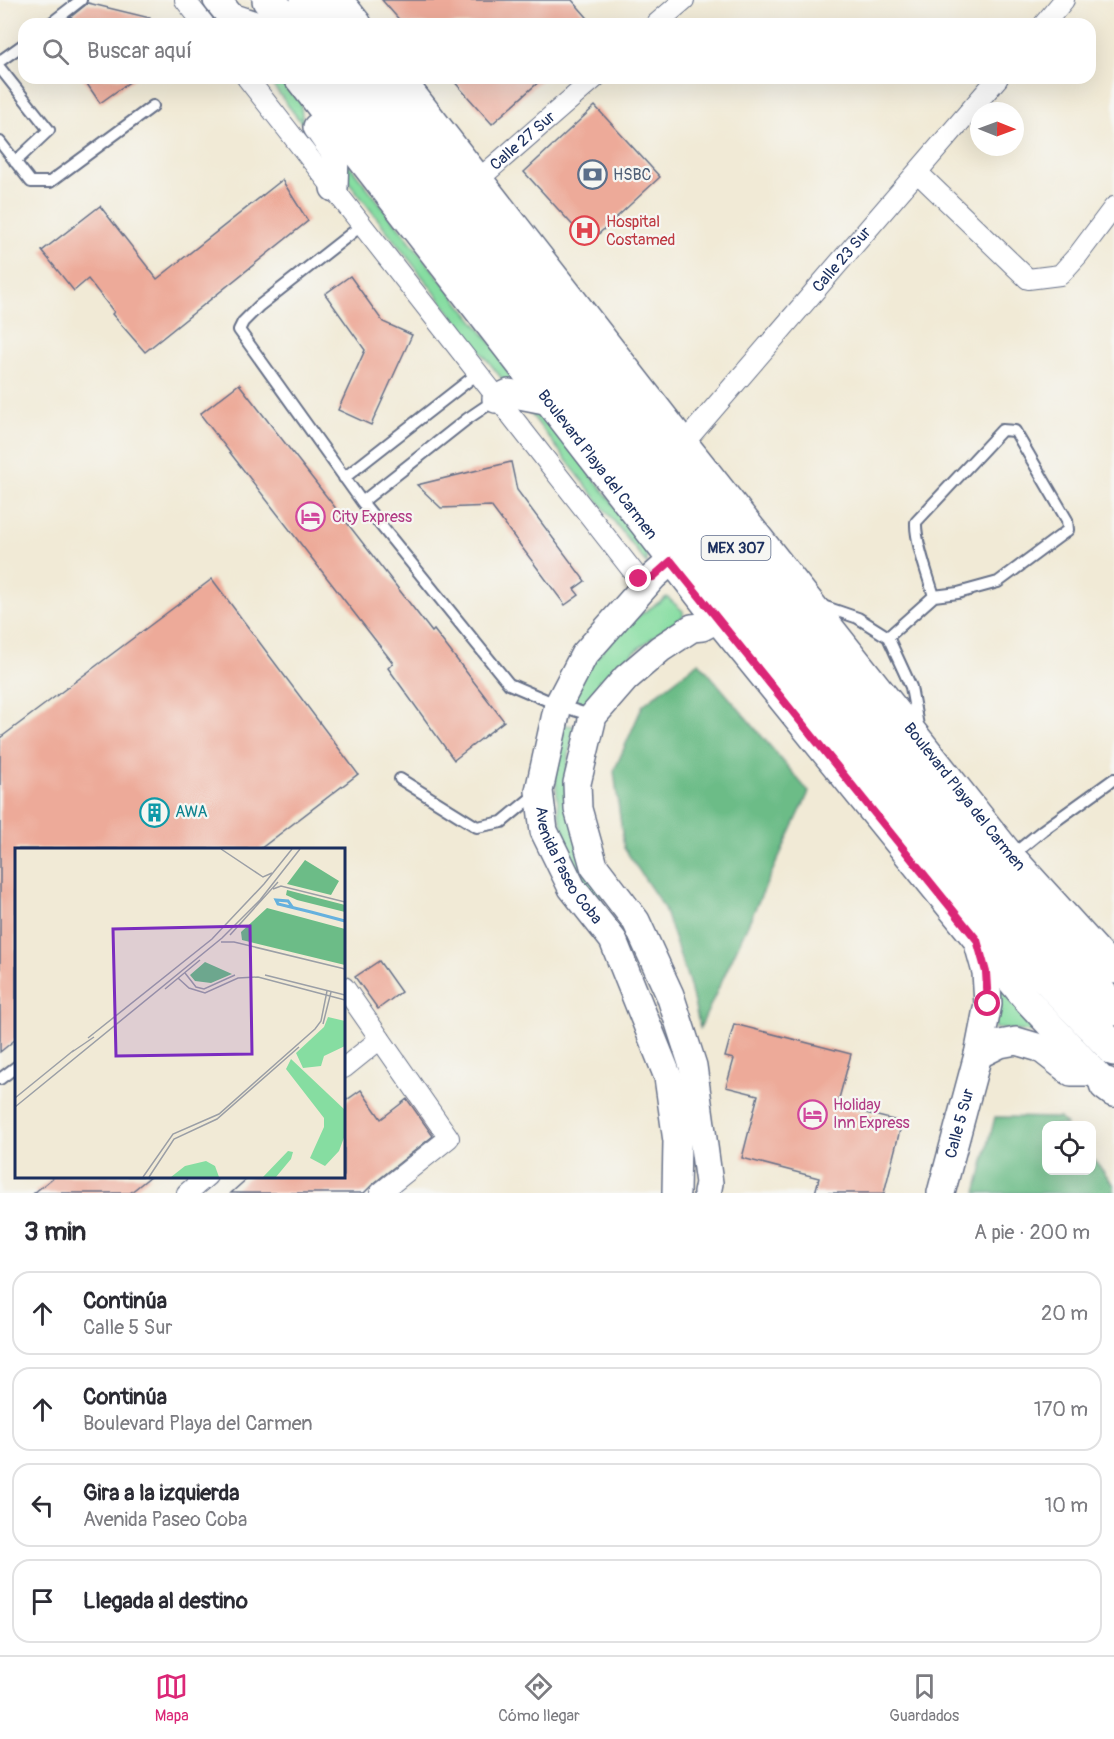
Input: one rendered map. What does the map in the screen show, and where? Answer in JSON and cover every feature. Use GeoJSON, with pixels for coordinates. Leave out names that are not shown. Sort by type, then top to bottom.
{"type":"FeatureCollection","features":[{"type":"Feature","properties":{"kind":"highway"},"geometry":{"type":"LineString","coordinates":[[269,0],[283,18]]}},
{"type":"Feature","properties":{"kind":"highway"},"geometry":{"type":"LineString","coordinates":[[307,0],[321,18]]}},
{"type":"Feature","properties":{"kind":"highway","name":"MEX 307"},"geometry":{"type":"LineString","coordinates":[[313,84],[1017,946],[1108,1078]]}},
{"type":"Feature","properties":{"kind":"highway","name":"MEX 307"},"geometry":{"type":"LineString","coordinates":[[373,84],[921,786],[1042,932],[1114,1009]]}},
{"type":"Feature","properties":{"kind":"main road"},"geometry":{"type":"LineString","coordinates":[[217,0],[234,18]]}},
{"type":"Feature","properties":{"kind":"main road"},"geometry":{"type":"LineString","coordinates":[[238,0],[252,18]]}},
{"type":"Feature","properties":{"kind":"main road"},"geometry":{"type":"LineString","coordinates":[[339,0],[353,18]]}},
{"type":"Feature","properties":{"kind":"main road"},"geometry":{"type":"LineString","coordinates":[[312,84],[312,121],[335,153],[334,188]]}},
{"type":"Feature","properties":{"kind":"main road","name":"Boulevard Playa del Carmen"},"geometry":{"type":"LineString","coordinates":[[313,84],[550,401],[662,569],[717,619],[1028,1001],[1108,1078]]}},
{"type":"Feature","properties":{"kind":"main road","name":"Boulevard Playa del Carmen"},"geometry":{"type":"LineString","coordinates":[[405,84],[684,443],[1011,856],[1114,970]]}},
{"type":"Feature","properties":{"kind":"main road"},"geometry":{"type":"LineString","coordinates":[[496,399],[509,393],[550,401]]}},
{"type":"Feature","properties":{"kind":"main road","name":"Avenida Paseo Coba"},"geometry":{"type":"LineString","coordinates":[[662,569],[584,655],[558,705],[539,791],[544,831],[572,888],[613,940],[668,1077],[677,1141],[676,1193]]}},
{"type":"Feature","properties":{"kind":"main road","name":"Avenida Paseo Coba"},"geometry":{"type":"LineString","coordinates":[[707,1193],[709,1184],[693,1066],[670,996],[636,921],[594,866],[578,809],[577,783],[593,716],[627,678],[660,649],[692,628],[702,627],[717,619]]}},
{"type":"Feature","properties":{"kind":"main road","name":"Calle 5 Sur"},"geometry":{"type":"LineString","coordinates":[[941,1193],[978,1055],[988,1004],[986,972],[977,940]]}},
{"type":"Feature","properties":{"kind":"main road"},"geometry":{"type":"LineString","coordinates":[[634,995],[655,1003],[670,996]]}},
{"type":"Feature","properties":{"kind":"main road"},"geometry":{"type":"LineString","coordinates":[[978,1055],[1000,1044],[1016,1041],[1040,1048],[1071,1072],[1108,1078]]}},
{"type":"Feature","properties":{"kind":"street"},"geometry":{"type":"LineString","coordinates":[[185,0],[199,18]]}},
{"type":"Feature","properties":{"kind":"street"},"geometry":{"type":"LineString","coordinates":[[663,18],[684,0]]}},
{"type":"Feature","properties":{"kind":"street"},"geometry":{"type":"LineString","coordinates":[[1049,18],[1064,0]]}},
{"type":"Feature","properties":{"kind":"street"},"geometry":{"type":"LineString","coordinates":[[252,84],[639,579],[662,569]]}},
{"type":"Feature","properties":{"kind":"street","name":"Calle 27 Sur"},"geometry":{"type":"LineString","coordinates":[[479,179],[588,84]]}},
{"type":"Feature","properties":{"kind":"street","name":"Calle 23 Sur"},"geometry":{"type":"LineString","coordinates":[[684,443],[993,84]]}},
{"type":"Feature","properties":{"kind":"street"},"geometry":{"type":"LineString","coordinates":[[918,173],[1028,279],[1060,275],[1111,217]]}},
{"type":"Feature","properties":{"kind":"street"},"geometry":{"type":"LineString","coordinates":[[345,988],[449,1138],[380,1193]]}},
{"type":"Feature","properties":{"kind":"street"},"geometry":{"type":"LineString","coordinates":[[345,1067],[380,1039]]}},
{"type":"Feature","properties":{"kind":"street"},"geometry":{"type":"LineString","coordinates":[[187,1193],[205,1178]]}},
{"type":"Feature","properties":{"kind":"lane"},"geometry":{"type":"LineString","coordinates":[[58,18],[81,0]]}},
{"type":"Feature","properties":{"kind":"lane"},"geometry":{"type":"LineString","coordinates":[[0,61],[18,48]]}},
{"type":"Feature","properties":{"kind":"lane"},"geometry":{"type":"LineString","coordinates":[[0,68],[49,130],[15,162]]}},
{"type":"Feature","properties":{"kind":"lane"},"geometry":{"type":"LineString","coordinates":[[0,142],[31,182],[50,182],[153,106]]}},
{"type":"Feature","properties":{"kind":"lane"},"geometry":{"type":"LineString","coordinates":[[362,225],[259,306],[243,321],[239,330],[362,502],[509,684],[558,705],[593,716]]}},
{"type":"Feature","properties":{"kind":"lane"},"geometry":{"type":"LineString","coordinates":[[344,478],[477,374]]}},
{"type":"Feature","properties":{"kind":"lane"},"geometry":{"type":"LineString","coordinates":[[362,502],[467,418],[496,399]]}},
{"type":"Feature","properties":{"kind":"lane"},"geometry":{"type":"LineString","coordinates":[[888,637],[934,596],[998,582],[1068,530],[1067,520],[1015,431],[1002,430],[916,522],[915,535],[934,596]]}},
{"type":"Feature","properties":{"kind":"lane"},"geometry":{"type":"LineString","coordinates":[[811,602],[858,618],[888,637],[911,687],[921,743]]}},
{"type":"Feature","properties":{"kind":"lane"},"geometry":{"type":"LineString","coordinates":[[400,779],[477,827],[502,822],[539,791]]}},
{"type":"Feature","properties":{"kind":"lane"},"geometry":{"type":"LineString","coordinates":[[1011,856],[1042,830],[1114,779]]}},
{"type":"Feature","properties":{"kind":"lane"},"geometry":{"type":"LineString","coordinates":[[0,1079],[15,1068]]}},
{"type":"Feature","properties":{"kind":"green space"},"geometry":{"type":"Polygon","coordinates":[[[272,84],[286,84],[301,103],[302,118],[323,145],[326,155],[272,84]]]}},
{"type":"Feature","properties":{"kind":"green space"},"geometry":{"type":"Polygon","coordinates":[[[343,157],[527,388],[506,384],[345,177],[343,157]]]}},
{"type":"Feature","properties":{"kind":"green space"},"geometry":{"type":"Polygon","coordinates":[[[523,404],[541,408],[647,549],[647,564],[523,404]]]}},
{"type":"Feature","properties":{"kind":"green space"},"geometry":{"type":"Polygon","coordinates":[[[667,597],[683,611],[683,617],[642,645],[617,667],[587,707],[577,706],[570,697],[582,674],[626,624],[667,597]]]}},
{"type":"Feature","properties":{"kind":"green space"},"geometry":{"type":"Polygon","coordinates":[[[699,662],[809,792],[700,1028],[689,982],[663,906],[624,848],[614,771],[643,705],[699,662]]]}},
{"type":"Feature","properties":{"kind":"green space"},"geometry":{"type":"Polygon","coordinates":[[[564,725],[574,726],[567,766],[566,797],[602,898],[600,902],[591,901],[573,864],[559,814],[555,773],[564,725]]]}},
{"type":"Feature","properties":{"kind":"green space"},"geometry":{"type":"Polygon","coordinates":[[[1001,987],[1034,1026],[1031,1032],[994,1028],[1001,987]]]}},
{"type":"Feature","properties":{"kind":"green space"},"geometry":{"type":"Polygon","coordinates":[[[995,1117],[1060,1118],[1063,1121],[1042,1121],[1042,1175],[1096,1175],[1096,1162],[1114,1185],[1114,1193],[976,1193],[995,1117]]]}},
{"type":"Feature","properties":{"kind":"building"},"geometry":{"type":"Polygon","coordinates":[[[382,0],[572,0],[588,18],[398,18],[382,0]]]}},
{"type":"Feature","properties":{"kind":"building"},"geometry":{"type":"Polygon","coordinates":[[[88,3],[150,18],[69,18],[88,3]]]}},
{"type":"Feature","properties":{"kind":"building"},"geometry":{"type":"Polygon","coordinates":[[[87,84],[127,84],[100,103],[87,84]]]}},
{"type":"Feature","properties":{"kind":"building"},"geometry":{"type":"Polygon","coordinates":[[[456,84],[536,84],[492,124],[456,84]]]}},
{"type":"Feature","properties":{"kind":"building","name":"HSBC"},"geometry":{"type":"Polygon","coordinates":[[[595,106],[660,177],[589,243],[524,172],[595,106]]]}},
{"type":"Feature","properties":{"kind":"building"},"geometry":{"type":"Polygon","coordinates":[[[282,180],[308,221],[145,352],[112,314],[114,312],[88,279],[74,291],[42,251],[100,206],[157,279],[282,180]]]}},
{"type":"Feature","properties":{"kind":"building"},"geometry":{"type":"Polygon","coordinates":[[[350,276],[383,322],[412,335],[371,425],[338,410],[365,350],[325,294],[350,276]]]}},
{"type":"Feature","properties":{"kind":"building","name":"City Express"},"geometry":{"type":"Polygon","coordinates":[[[239,384],[504,721],[454,760],[388,668],[393,663],[200,414],[239,384]]]}},
{"type":"Feature","properties":{"kind":"building"},"geometry":{"type":"Polygon","coordinates":[[[511,462],[517,490],[585,581],[574,589],[579,595],[565,605],[491,506],[441,508],[417,485],[511,462]]]}},
{"type":"Feature","properties":{"kind":"building","name":"AWA"},"geometry":{"type":"Polygon","coordinates":[[[212,579],[358,774],[261,848],[15,848],[15,1040],[0,1052],[0,738],[212,579]]]}},
{"type":"Feature","properties":{"kind":"building"},"geometry":{"type":"Polygon","coordinates":[[[379,961],[401,992],[378,1009],[355,977],[379,961]]]}},
{"type":"Feature","properties":{"kind":"building","name":"Holiday Inn Express"},"geometry":{"type":"Polygon","coordinates":[[[734,1024],[851,1054],[837,1106],[902,1122],[884,1193],[815,1193],[819,1178],[742,1158],[758,1095],[726,1087],[734,1059],[725,1057],[734,1024]]]}},
{"type":"Feature","properties":{"kind":"building"},"geometry":{"type":"Polygon","coordinates":[[[361,1090],[381,1119],[407,1099],[433,1136],[364,1193],[231,1193],[248,1178],[345,1178],[345,1101],[361,1090]]]}},
{"type":"Feature","properties":{"kind":"building"},"geometry":{"type":"Polygon","coordinates":[[[53,1178],[149,1178],[130,1193],[34,1193],[53,1178]]]}},
{"type":"Feature","properties":{"kind":"place","name":"HSBC"},"geometry":{"type":"Point","coordinates":[592,175]}},
{"type":"Feature","properties":{"kind":"place","name":"Hospital Costamed"},"geometry":{"type":"Point","coordinates":[585,231]}},
{"type":"Feature","properties":{"kind":"place","name":"City Express"},"geometry":{"type":"Point","coordinates":[311,517]}},
{"type":"Feature","properties":{"kind":"place","name":"AWA"},"geometry":{"type":"Point","coordinates":[154,812]}},
{"type":"Feature","properties":{"kind":"place","name":"Holiday Inn Express"},"geometry":{"type":"Point","coordinates":[812,1114]}},
{"type":"Feature","properties":{"kind":"route"},"geometry":{"type":"LineString","coordinates":[[639,579],[653,577],[671,561],[977,940],[986,972],[988,1004]]}}]}
